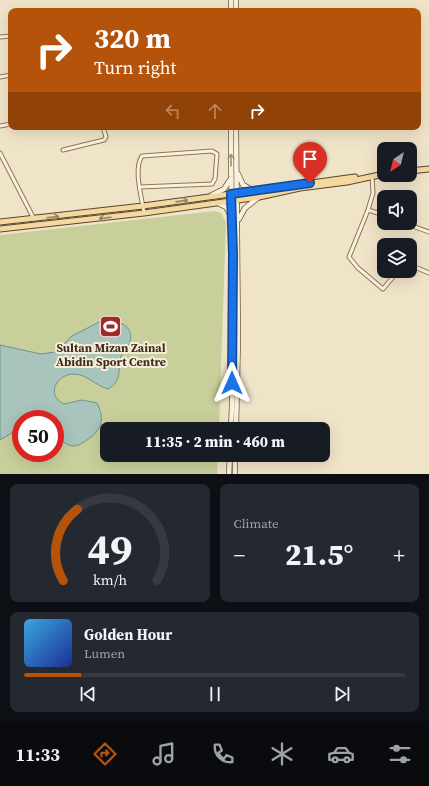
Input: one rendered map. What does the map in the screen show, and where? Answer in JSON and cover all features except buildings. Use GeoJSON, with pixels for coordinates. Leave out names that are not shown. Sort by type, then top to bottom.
{"type":"FeatureCollection","features":[{"type":"Feature","properties":{"kind":"main road"},"geometry":{"type":"LineString","coordinates":[[231,130],[233,255],[231,422]]}},
{"type":"Feature","properties":{"kind":"main road"},"geometry":{"type":"LineString","coordinates":[[236,130],[238,193],[236,422]]}},
{"type":"Feature","properties":{"kind":"main road"},"geometry":{"type":"LineString","coordinates":[[236,167],[242,183],[247,189],[254,191]]}},
{"type":"Feature","properties":{"kind":"main road"},"geometry":{"type":"LineString","coordinates":[[417,170],[429,169]]}},
{"type":"Feature","properties":{"kind":"main road"},"geometry":{"type":"LineString","coordinates":[[0,222],[143,206],[377,175]]}},
{"type":"Feature","properties":{"kind":"main road"},"geometry":{"type":"LineString","coordinates":[[0,229],[144,213],[259,198],[300,188],[347,182],[370,176]]}},
{"type":"Feature","properties":{"kind":"main road"},"geometry":{"type":"LineString","coordinates":[[207,197],[224,189],[231,179]]}},
{"type":"Feature","properties":{"kind":"main road"},"geometry":{"type":"LineString","coordinates":[[238,220],[245,208],[259,198]]}},
{"type":"Feature","properties":{"kind":"main road"},"geometry":{"type":"LineString","coordinates":[[217,203],[226,207],[232,217]]}},
{"type":"Feature","properties":{"kind":"main road"},"geometry":{"type":"LineString","coordinates":[[229,474],[230,462]]}},
{"type":"Feature","properties":{"kind":"main road"},"geometry":{"type":"LineString","coordinates":[[235,474],[236,462]]}},
{"type":"Feature","properties":{"kind":"street"},"geometry":{"type":"LineString","coordinates":[[63,150],[104,140],[106,136],[105,130]]}},
{"type":"Feature","properties":{"kind":"street"},"geometry":{"type":"LineString","coordinates":[[140,187],[212,184],[215,179],[217,154],[212,151],[142,156],[139,162],[140,187],[144,213]]}},
{"type":"Feature","properties":{"kind":"street"},"geometry":{"type":"LineString","coordinates":[[0,153],[34,219]]}},
{"type":"Feature","properties":{"kind":"street"},"geometry":{"type":"LineString","coordinates":[[370,176],[373,192],[368,210],[349,257],[358,268],[383,288],[392,278]]}},
{"type":"Feature","properties":{"kind":"street"},"geometry":{"type":"LineString","coordinates":[[368,210],[377,213]]}},
{"type":"Feature","properties":{"kind":"street"},"geometry":{"type":"LineString","coordinates":[[417,228],[429,232]]}},
{"type":"Feature","properties":{"kind":"street"},"geometry":{"type":"LineString","coordinates":[[417,268],[429,274]]}},
{"type":"Feature","properties":{"kind":"green space","name":"Sultan Mizan Zainal Abidin Sport Centre"},"geometry":{"type":"Polygon","coordinates":[[[215,211],[221,213],[226,222],[219,422],[100,422],[100,462],[218,462],[217,474],[0,474],[0,235],[215,211]]]}},
{"type":"Feature","properties":{"kind":"water"},"geometry":{"type":"Polygon","coordinates":[[[103,320],[120,323],[128,329],[130,334],[128,346],[122,354],[119,364],[116,383],[108,389],[84,376],[75,374],[63,377],[56,385],[54,390],[58,400],[64,404],[82,400],[97,403],[101,414],[99,428],[84,442],[73,446],[64,442],[64,410],[12,410],[12,433],[0,440],[0,345],[41,354],[55,352],[72,336],[103,320]]]}},
{"type":"Feature","properties":{"kind":"place","name":"Sultan Mizan Zainal Abidin Sport Centre"},"geometry":{"type":"Point","coordinates":[111,327]}},
{"type":"Feature","properties":{"kind":"route"},"geometry":{"type":"LineString","coordinates":[[232,383],[233,255],[231,194],[310,183]]}}]}
